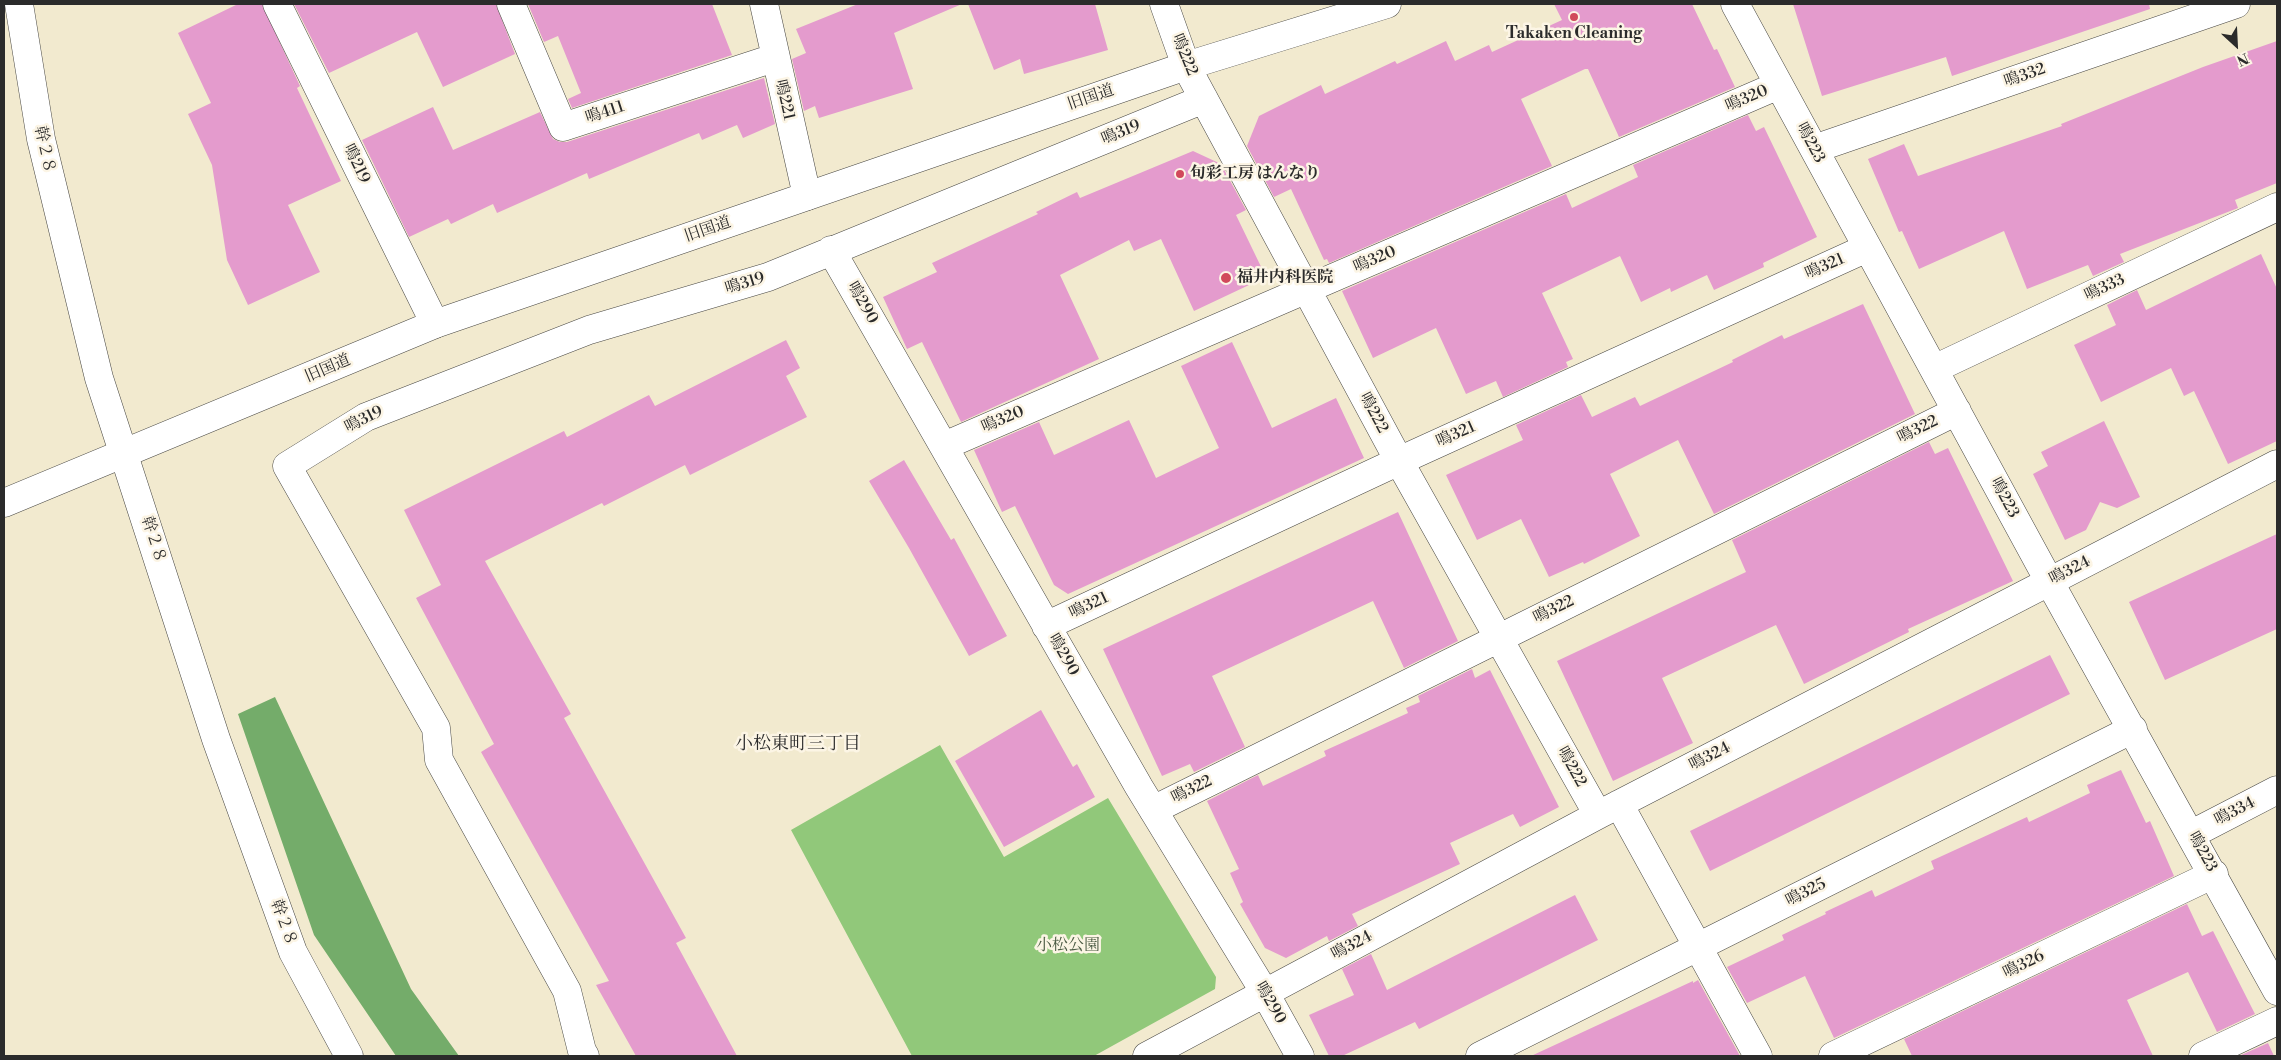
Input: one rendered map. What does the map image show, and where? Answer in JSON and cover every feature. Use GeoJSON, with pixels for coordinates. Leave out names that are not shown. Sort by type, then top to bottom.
{"type":"FeatureCollection","features":[{"type":"Feature","properties":{"kind":"street","name":"幹２８"},"geometry":{"type":"LineString","coordinates":[[19,4],[41,139],[99,378],[125,453],[216,738],[293,952],[349,1056]]}},
{"type":"Feature","properties":{"kind":"street","name":"鳴219"},"geometry":{"type":"LineString","coordinates":[[277,4],[434,324]]}},
{"type":"Feature","properties":{"kind":"street","name":"鳴411"},"geometry":{"type":"LineString","coordinates":[[511,4],[564,127],[774,58]]}},
{"type":"Feature","properties":{"kind":"street","name":"鳴221"},"geometry":{"type":"LineString","coordinates":[[764,4],[774,58],[807,196]]}},
{"type":"Feature","properties":{"kind":"street","name":"鳴222"},"geometry":{"type":"LineString","coordinates":[[1164,4],[1186,66],[1399,461],[1498,638],[1698,948],[1758,1056]]}},
{"type":"Feature","properties":{"kind":"street","name":"旧国道"},"geometry":{"type":"LineString","coordinates":[[4,503],[434,324],[1186,66],[1386,4]]}},
{"type":"Feature","properties":{"kind":"street","name":"鳴223"},"geometry":{"type":"LineString","coordinates":[[1735,4],[2049,582],[2192,834],[2277,991]]}},
{"type":"Feature","properties":{"kind":"street","name":"鳴332"},"geometry":{"type":"LineString","coordinates":[[1814,149],[2236,4]]}},
{"type":"Feature","properties":{"kind":"street","name":"鳴320"},"geometry":{"type":"LineString","coordinates":[[944,446],[1779,85]]}},
{"type":"Feature","properties":{"kind":"street","name":"鳴319"},"geometry":{"type":"LineString","coordinates":[[585,1056],[582,1051],[568,991],[439,760],[436,728],[287,466],[366,416],[589,330],[768,277],[1204,100]]}},
{"type":"Feature","properties":{"kind":"street","name":"鳴333"},"geometry":{"type":"LineString","coordinates":[[1934,369],[2277,207]]}},
{"type":"Feature","properties":{"kind":"street","name":"鳴321"},"geometry":{"type":"LineString","coordinates":[[1046,626],[1399,461],[1867,248]]}},
{"type":"Feature","properties":{"kind":"street","name":"鳴290"},"geometry":{"type":"LineString","coordinates":[[831,250],[1153,810],[1265,993],[1300,1056]]}},
{"type":"Feature","properties":{"kind":"street","name":"鳴322"},"geometry":{"type":"LineString","coordinates":[[1153,810],[1957,411]]}},
{"type":"Feature","properties":{"kind":"street","name":"鳴324"},"geometry":{"type":"LineString","coordinates":[[1147,1056],[1608,810],[2277,464]]}},
{"type":"Feature","properties":{"kind":"street","name":"鳴325"},"geometry":{"type":"LineString","coordinates":[[1480,1056],[2133,729]]}},
{"type":"Feature","properties":{"kind":"street","name":"鳴334"},"geometry":{"type":"LineString","coordinates":[[2192,834],[2277,790]]}},
{"type":"Feature","properties":{"kind":"street","name":"鳴326"},"geometry":{"type":"LineString","coordinates":[[1833,1056],[2214,874]]}},
{"type":"Feature","properties":{"kind":"street"},"geometry":{"type":"LineString","coordinates":[[2203,1056],[2277,1021]]}},
{"type":"Feature","properties":{"kind":"green space"},"geometry":{"type":"Polygon","coordinates":[[[275,697],[411,989],[459,1056],[396,1056],[314,935],[238,714],[275,697]]]}},
{"type":"Feature","properties":{"kind":"green space","name":"小松公園"},"geometry":{"type":"Polygon","coordinates":[[[940,745],[1004,857],[1108,798],[1216,977],[1215,989],[1094,1056],[912,1056],[791,830],[940,745]]]}},
{"type":"Feature","properties":{"kind":"building"},"geometry":{"type":"Polygon","coordinates":[[[238,4],[262,4],[300,86],[297,88],[341,181],[288,205],[320,272],[248,305],[227,260],[212,165],[188,114],[211,103],[178,33],[238,4]]]}},
{"type":"Feature","properties":{"kind":"building"},"geometry":{"type":"Polygon","coordinates":[[[294,4],[496,4],[515,54],[443,87],[417,32],[329,73],[294,4]]]}},
{"type":"Feature","properties":{"kind":"building"},"geometry":{"type":"Polygon","coordinates":[[[528,4],[712,4],[732,55],[572,108],[568,99],[581,93],[558,36],[544,42],[528,4]]]}},
{"type":"Feature","properties":{"kind":"building"},"geometry":{"type":"Polygon","coordinates":[[[858,4],[962,4],[894,33],[913,89],[819,118],[815,106],[804,111],[792,59],[806,53],[796,29],[858,4]]]}},
{"type":"Feature","properties":{"kind":"building"},"geometry":{"type":"Polygon","coordinates":[[[968,4],[1095,4],[1108,50],[1024,74],[1020,59],[994,70],[968,4]]]}},
{"type":"Feature","properties":{"kind":"building"},"geometry":{"type":"Polygon","coordinates":[[[1554,4],[1692,4],[1714,50],[1717,49],[1735,87],[1619,137],[1588,69],[1585,69],[1521,99],[1552,166],[1329,263],[1327,259],[1324,260],[1291,189],[1274,197],[1247,146],[1259,116],[1321,85],[1325,94],[1395,61],[1397,64],[1446,41],[1455,61],[1489,45],[1492,52],[1562,20],[1554,4]]]}},
{"type":"Feature","properties":{"kind":"building"},"geometry":{"type":"Polygon","coordinates":[[[1793,4],[2149,4],[2150,9],[1952,76],[1946,57],[1822,96],[1793,4]]]}},
{"type":"Feature","properties":{"kind":"building"},"geometry":{"type":"Polygon","coordinates":[[[2277,41],[2277,183],[2235,200],[2238,208],[2120,254],[2124,262],[2093,276],[2088,265],[2027,289],[2004,231],[1919,269],[1902,231],[1899,232],[1868,159],[1904,144],[1918,176],[2062,126],[2061,124],[2203,67],[2277,41]]]}},
{"type":"Feature","properties":{"kind":"building"},"geometry":{"type":"Polygon","coordinates":[[[764,78],[775,124],[743,138],[737,125],[702,140],[699,133],[589,179],[587,173],[497,213],[493,204],[451,224],[448,219],[409,237],[362,140],[433,107],[453,150],[540,112],[553,139],[567,142],[764,78]]]}},
{"type":"Feature","properties":{"kind":"building"},"geometry":{"type":"Polygon","coordinates":[[[1748,115],[1756,131],[1764,127],[1817,237],[1763,263],[1764,267],[1714,290],[1707,275],[1671,292],[1670,288],[1641,302],[1620,256],[1542,293],[1573,359],[1566,362],[1568,367],[1503,397],[1496,381],[1466,394],[1436,328],[1373,358],[1342,291],[1566,194],[1572,208],[1638,177],[1633,165],[1748,115]]]}},
{"type":"Feature","properties":{"kind":"building"},"geometry":{"type":"Polygon","coordinates":[[[1193,151],[1221,164],[1246,210],[1236,215],[1266,277],[1194,311],[1161,239],[1134,251],[1129,240],[1060,275],[1099,359],[961,422],[922,342],[907,349],[883,297],[937,272],[932,263],[1038,214],[1036,212],[1077,192],[1080,198],[1193,151]]]}},
{"type":"Feature","properties":{"kind":"building"},"geometry":{"type":"Polygon","coordinates":[[[2261,254],[2277,289],[2277,441],[2228,464],[2194,391],[2184,396],[2171,368],[2101,402],[2074,345],[2116,325],[2107,305],[2137,290],[2146,310],[2261,254]]]}},
{"type":"Feature","properties":{"kind":"building"},"geometry":{"type":"Polygon","coordinates":[[[1863,304],[1915,414],[1714,514],[1678,440],[1610,474],[1640,536],[1584,564],[1583,562],[1549,577],[1521,519],[1477,540],[1446,475],[1523,440],[1516,425],[1581,395],[1592,417],[1635,397],[1640,406],[1733,362],[1732,360],[1782,335],[1784,339],[1863,304]]]}},
{"type":"Feature","properties":{"kind":"building"},"geometry":{"type":"Polygon","coordinates":[[[786,340],[800,368],[786,376],[807,417],[690,475],[685,465],[604,506],[602,503],[485,561],[571,714],[564,718],[686,938],[676,943],[737,1056],[636,1056],[596,985],[609,981],[481,752],[494,744],[416,598],[441,585],[404,510],[564,431],[567,437],[649,395],[655,406],[786,340]]]}},
{"type":"Feature","properties":{"kind":"building"},"geometry":{"type":"Polygon","coordinates":[[[1232,342],[1272,428],[1336,398],[1364,458],[1068,594],[1054,585],[1015,506],[1002,512],[974,450],[1039,422],[1054,455],[1129,420],[1156,478],[1219,448],[1181,366],[1232,342]]]}},
{"type":"Feature","properties":{"kind":"building"},"geometry":{"type":"Polygon","coordinates":[[[2104,421],[2140,497],[2117,508],[2100,502],[2086,530],[2065,540],[2033,474],[2048,466],[2041,452],[2104,421]]]}},
{"type":"Feature","properties":{"kind":"building"},"geometry":{"type":"Polygon","coordinates":[[[1929,442],[1935,454],[1948,448],[2013,581],[1908,629],[1909,632],[1804,684],[1776,625],[1662,678],[1693,743],[1613,781],[1557,661],[1746,572],[1732,540],[1929,442]]]}},
{"type":"Feature","properties":{"kind":"building"},"geometry":{"type":"Polygon","coordinates":[[[904,460],[951,540],[954,538],[1007,636],[969,656],[869,481],[904,460]]]}},
{"type":"Feature","properties":{"kind":"building"},"geometry":{"type":"Polygon","coordinates":[[[1398,512],[1458,641],[1404,668],[1373,601],[1212,676],[1245,747],[1194,772],[1190,764],[1162,776],[1103,649],[1398,512]]]}},
{"type":"Feature","properties":{"kind":"building"},"geometry":{"type":"Polygon","coordinates":[[[2277,534],[2277,629],[2165,680],[2129,602],[2277,534]]]}},
{"type":"Feature","properties":{"kind":"building"},"geometry":{"type":"Polygon","coordinates":[[[2050,655],[2070,694],[1710,871],[1690,831],[2050,655]]]}},
{"type":"Feature","properties":{"kind":"building"},"geometry":{"type":"Polygon","coordinates":[[[1472,669],[1475,678],[1490,670],[1559,807],[1520,827],[1513,814],[1450,843],[1460,864],[1352,914],[1358,926],[1329,941],[1327,936],[1286,958],[1265,948],[1240,904],[1243,902],[1230,873],[1239,869],[1207,801],[1258,775],[1263,786],[1326,756],[1324,751],[1408,713],[1406,708],[1420,702],[1418,696],[1472,669]]]}},
{"type":"Feature","properties":{"kind":"building"},"geometry":{"type":"Polygon","coordinates":[[[1041,710],[1073,767],[1077,764],[1095,797],[1004,847],[955,761],[1041,710]]]}},
{"type":"Feature","properties":{"kind":"building"},"geometry":{"type":"Polygon","coordinates":[[[2121,770],[2146,823],[2150,821],[2174,876],[1834,1038],[1805,976],[1747,1003],[1727,967],[1784,940],[1782,935],[1826,914],[1825,912],[1872,890],[1875,897],[1934,869],[1931,861],[2027,817],[2029,822],[2090,793],[2087,785],[2121,770]]]}},
{"type":"Feature","properties":{"kind":"building"},"geometry":{"type":"Polygon","coordinates":[[[1575,895],[1598,940],[1419,1029],[1415,1022],[1342,1056],[1329,1056],[1309,1015],[1354,995],[1342,969],[1371,954],[1387,990],[1575,895]]]}},
{"type":"Feature","properties":{"kind":"building"},"geometry":{"type":"Polygon","coordinates":[[[2187,904],[2202,936],[2213,931],[2255,1014],[2217,1032],[2188,972],[2127,1000],[2153,1056],[1912,1056],[1904,1039],[2187,904]]]}},
{"type":"Feature","properties":{"kind":"building"},"geometry":{"type":"Polygon","coordinates":[[[1698,980],[1740,1056],[1531,1056],[1693,981],[1693,983],[1698,980]]]}},
{"type":"Feature","properties":{"kind":"building"},"geometry":{"type":"Polygon","coordinates":[[[2268,1043],[2274,1056],[2239,1056],[2268,1043]]]}},
{"type":"Feature","properties":{"kind":"place","name":"Takaken Cleaning"},"geometry":{"type":"Point","coordinates":[1574,17]}},
{"type":"Feature","properties":{"kind":"place","name":"旬彩工房 はんなり"},"geometry":{"type":"Point","coordinates":[1180,174]}},
{"type":"Feature","properties":{"kind":"place","name":"福井内科医院"},"geometry":{"type":"Point","coordinates":[1226,278]}},
{"type":"Feature","properties":{"kind":"district","name":"小松東町三丁目"},"geometry":{"type":"Point","coordinates":[798,745]}}]}
